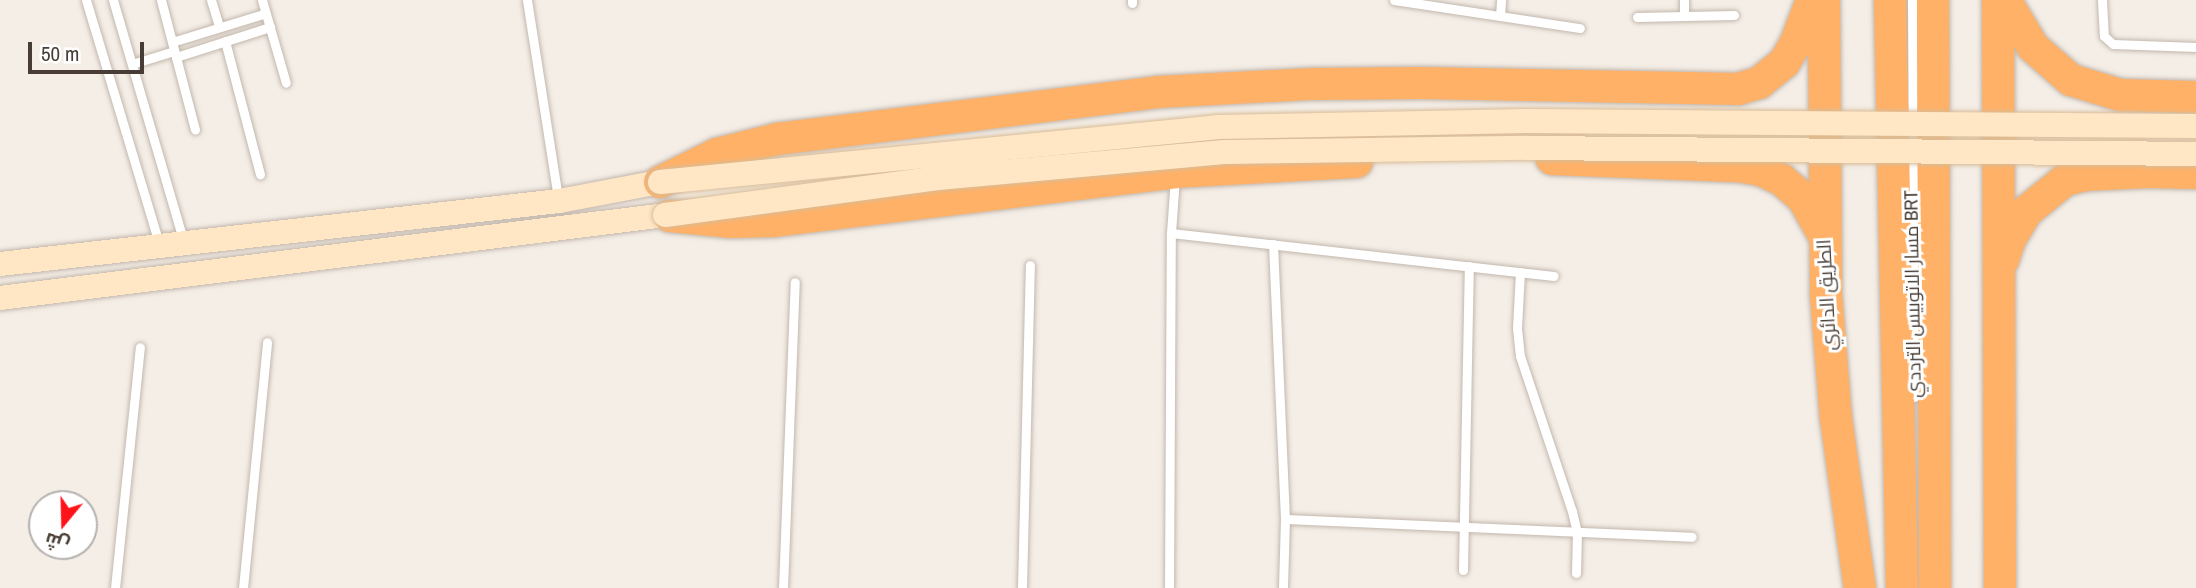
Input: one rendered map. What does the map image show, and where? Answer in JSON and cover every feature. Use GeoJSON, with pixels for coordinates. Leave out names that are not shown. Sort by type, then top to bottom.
{"type":"FeatureCollection","features":[{"type":"Feature","properties":{"kind":"highway"},"geometry":{"type":"LineString","coordinates":[[660,182],[717,154],[777,139],[1158,92],[1312,84],[1422,83],[1738,89],[1768,78],[1790,55],[1812,0]]}},
{"type":"Feature","properties":{"kind":"highway","name":"الطريق الدائري"},"geometry":{"type":"LineString","coordinates":[[1824,0],[1823,234],[1836,418],[1860,588]]}},
{"type":"Feature","properties":{"kind":"highway"},"geometry":{"type":"LineString","coordinates":[[1890,0],[1902,588]]}},
{"type":"Feature","properties":{"kind":"highway"},"geometry":{"type":"LineString","coordinates":[[1933,0],[1935,588]]}},
{"type":"Feature","properties":{"kind":"highway"},"geometry":{"type":"LineString","coordinates":[[1998,0],[2000,588]]}},
{"type":"Feature","properties":{"kind":"highway"},"geometry":{"type":"LineString","coordinates":[[2005,0],[2033,47],[2057,70],[2103,92],[2196,97]]}},
{"type":"Feature","properties":{"kind":"highway"},"geometry":{"type":"LineString","coordinates":[[1689,89],[1703,102],[1712,130],[1707,149],[1695,164]]}},
{"type":"Feature","properties":{"kind":"highway"},"geometry":{"type":"LineString","coordinates":[[2147,172],[2132,148],[2130,134],[2135,113],[2148,96]]}},
{"type":"Feature","properties":{"kind":"highway"},"geometry":{"type":"LineString","coordinates":[[665,215],[731,222],[785,220],[1176,172],[1328,162],[1516,159],[1750,167],[1782,180],[1803,198],[1823,234]]}},
{"type":"Feature","properties":{"kind":"highway"},"geometry":{"type":"LineString","coordinates":[[1998,278],[2004,254],[2018,224],[2051,189],[2065,180],[2085,175],[2196,173]]}},
{"type":"Feature","properties":{"kind":"main road"},"geometry":{"type":"LineString","coordinates":[[0,264],[559,201],[660,182],[1219,127],[1526,121],[2196,126]]}},
{"type":"Feature","properties":{"kind":"main road"},"geometry":{"type":"LineString","coordinates":[[0,298],[938,178],[1224,152],[1528,148],[2196,155]]}},
{"type":"Feature","properties":{"kind":"lane"},"geometry":{"type":"LineString","coordinates":[[86,0],[171,244]]}},
{"type":"Feature","properties":{"kind":"lane"},"geometry":{"type":"LineString","coordinates":[[113,0],[132,64],[171,244]]}},
{"type":"Feature","properties":{"kind":"lane"},"geometry":{"type":"LineString","coordinates":[[161,0],[195,130]]}},
{"type":"Feature","properties":{"kind":"lane"},"geometry":{"type":"LineString","coordinates":[[211,0],[219,27]]}},
{"type":"Feature","properties":{"kind":"lane"},"geometry":{"type":"LineString","coordinates":[[262,0],[286,83]]}},
{"type":"Feature","properties":{"kind":"lane"},"geometry":{"type":"LineString","coordinates":[[527,0],[559,201]]}},
{"type":"Feature","properties":{"kind":"lane"},"geometry":{"type":"LineString","coordinates":[[1394,0],[1580,29]]}},
{"type":"Feature","properties":{"kind":"lane"},"geometry":{"type":"LineString","coordinates":[[1500,16],[1501,0]]}},
{"type":"Feature","properties":{"kind":"lane"},"geometry":{"type":"LineString","coordinates":[[1684,0],[1685,16]]}},
{"type":"Feature","properties":{"kind":"lane","name":"مسار الاتوبيس الترددي BRT"},"geometry":{"type":"LineString","coordinates":[[1912,0],[1914,407]]}},
{"type":"Feature","properties":{"kind":"lane"},"geometry":{"type":"LineString","coordinates":[[2102,0],[2104,36],[2113,44],[2196,47]]}},
{"type":"Feature","properties":{"kind":"lane"},"geometry":{"type":"LineString","coordinates":[[174,50],[219,27],[266,13]]}},
{"type":"Feature","properties":{"kind":"lane"},"geometry":{"type":"LineString","coordinates":[[1637,17],[1734,15]]}},
{"type":"Feature","properties":{"kind":"lane"},"geometry":{"type":"LineString","coordinates":[[132,64],[174,50],[225,41],[270,27]]}},
{"type":"Feature","properties":{"kind":"lane"},"geometry":{"type":"LineString","coordinates":[[225,41],[260,174]]}},
{"type":"Feature","properties":{"kind":"lane"},"geometry":{"type":"LineString","coordinates":[[1169,588],[1171,233],[1176,172]]}},
{"type":"Feature","properties":{"kind":"lane"},"geometry":{"type":"LineString","coordinates":[[1171,233],[1554,276]]}},
{"type":"Feature","properties":{"kind":"lane"},"geometry":{"type":"LineString","coordinates":[[1273,244],[1285,519],[1283,588]]}},
{"type":"Feature","properties":{"kind":"lane"},"geometry":{"type":"LineString","coordinates":[[1022,588],[1030,265]]}},
{"type":"Feature","properties":{"kind":"lane"},"geometry":{"type":"LineString","coordinates":[[1463,570],[1469,266]]}},
{"type":"Feature","properties":{"kind":"lane"},"geometry":{"type":"LineString","coordinates":[[1520,272],[1517,328],[1523,370],[1553,446],[1577,532],[1576,573]]}},
{"type":"Feature","properties":{"kind":"lane"},"geometry":{"type":"LineString","coordinates":[[783,588],[795,282]]}},
{"type":"Feature","properties":{"kind":"lane"},"geometry":{"type":"LineString","coordinates":[[243,588],[267,342]]}},
{"type":"Feature","properties":{"kind":"lane"},"geometry":{"type":"LineString","coordinates":[[115,588],[141,347]]}},
{"type":"Feature","properties":{"kind":"lane"},"geometry":{"type":"LineString","coordinates":[[1285,519],[1692,537]]}}]}
